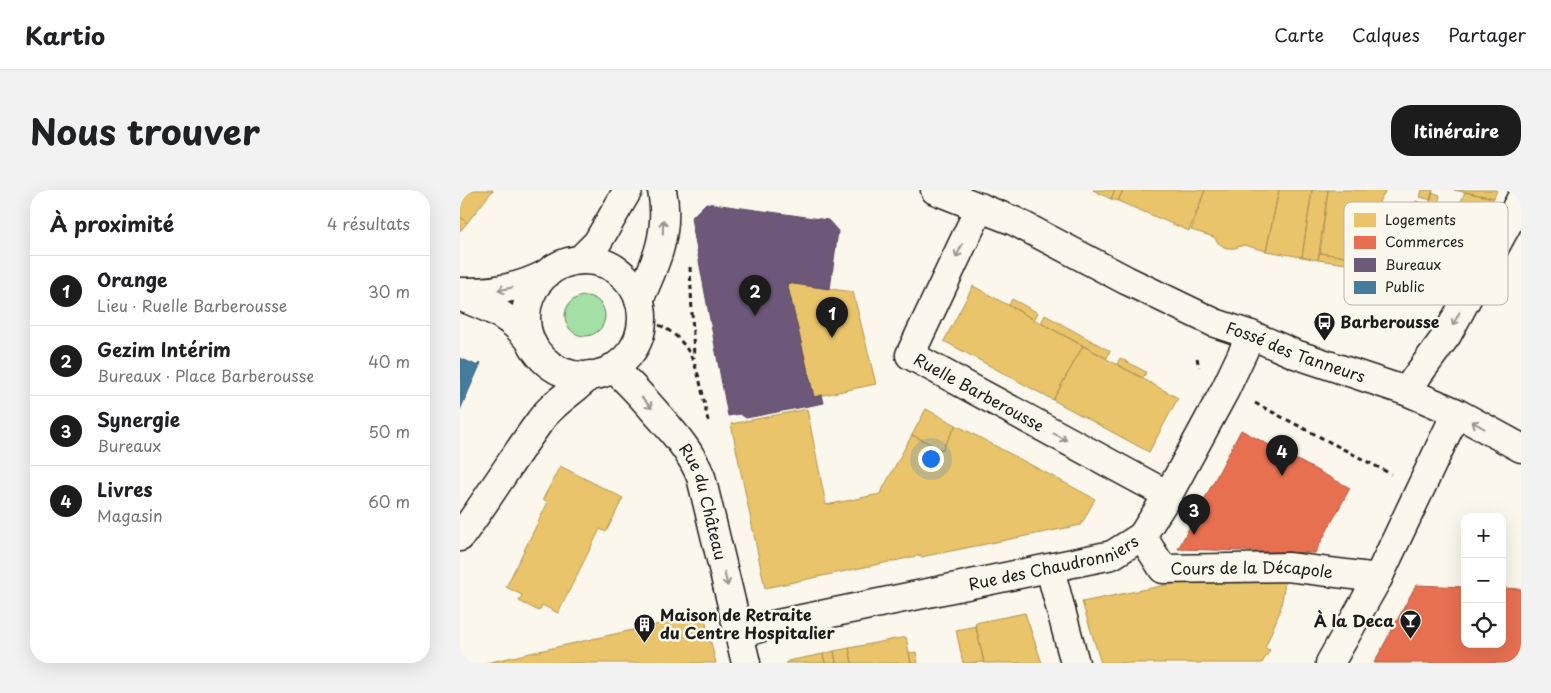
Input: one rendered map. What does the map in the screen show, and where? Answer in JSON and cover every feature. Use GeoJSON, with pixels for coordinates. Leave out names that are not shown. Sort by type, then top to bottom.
{"type":"FeatureCollection","features":[{"type":"Feature","properties":{"kind":"street"},"geometry":{"type":"LineString","coordinates":[[580,260],[597,243],[628,190]]}},
{"type":"Feature","properties":{"kind":"street"},"geometry":{"type":"LineString","coordinates":[[639,300],[656,263],[664,231],[662,190]]}},
{"type":"Feature","properties":{"kind":"street","name":"Fossé des Tanneurs"},"geometry":{"type":"LineString","coordinates":[[935,190],[1014,222],[1215,323],[1251,335],[1295,354],[1406,391],[1457,413],[1521,448]]}},
{"type":"Feature","properties":{"kind":"street"},"geometry":{"type":"LineString","coordinates":[[1508,223],[1521,199]]}},
{"type":"Feature","properties":{"kind":"street","name":"Ruelle Barberousse"},"geometry":{"type":"LineString","coordinates":[[980,207],[910,355],[1168,495]]}},
{"type":"Feature","properties":{"kind":"street"},"geometry":{"type":"LineString","coordinates":[[460,292],[488,292],[511,288],[533,282],[563,264],[580,260],[599,262],[616,270],[630,283],[639,300],[642,317],[636,343],[626,358],[601,371],[560,400],[540,420],[460,537]]}},
{"type":"Feature","properties":{"kind":"street"},"geometry":{"type":"LineString","coordinates":[[540,420],[544,377],[527,326],[527,309],[532,293],[548,273]]}},
{"type":"Feature","properties":{"kind":"street"},"geometry":{"type":"LineString","coordinates":[[460,296],[499,312],[517,326],[547,361],[560,370],[575,375],[601,371]]}},
{"type":"Feature","properties":{"kind":"street"},"geometry":{"type":"LineString","coordinates":[[1406,391],[1447,335],[1463,305]]}},
{"type":"Feature","properties":{"kind":"street","name":"Rue des Chaudronniers"},"geometry":{"type":"LineString","coordinates":[[740,634],[763,627],[1112,555],[1142,536],[1168,495],[1225,390],[1251,335]]}},
{"type":"Feature","properties":{"kind":"street","name":"Rue du Château"},"geometry":{"type":"LineString","coordinates":[[601,371],[623,376],[676,435],[696,464],[701,477],[746,663]]}},
{"type":"Feature","properties":{"kind":"street"},"geometry":{"type":"LineString","coordinates":[[1330,663],[1378,578],[1451,424]]}},
{"type":"Feature","properties":{"kind":"street"},"geometry":{"type":"LineString","coordinates":[[460,518],[500,478]]}},
{"type":"Feature","properties":{"kind":"street","name":"Cours de la Décapole"},"geometry":{"type":"LineString","coordinates":[[1142,536],[1163,569],[1288,567],[1378,578]]}},
{"type":"Feature","properties":{"kind":"street"},"geometry":{"type":"LineString","coordinates":[[1050,568],[1075,663]]}},
{"type":"Feature","properties":{"kind":"path"},"geometry":{"type":"LineString","coordinates":[[690,266],[694,359]]}},
{"type":"Feature","properties":{"kind":"path"},"geometry":{"type":"LineString","coordinates":[[1250,401],[1420,489]]}},
{"type":"Feature","properties":{"kind":"green space"},"geometry":{"type":"Polygon","coordinates":[[[589,296],[596,299],[602,305],[605,316],[604,324],[596,333],[589,336],[581,336],[574,333],[566,324],[565,312],[568,305],[577,297],[589,296]]]}},
{"type":"Feature","properties":{"kind":"building: Logements"},"geometry":{"type":"Polygon","coordinates":[[[460,190],[493,190],[467,223],[460,216],[460,190]]]}},
{"type":"Feature","properties":{"kind":"building: Logements"},"geometry":{"type":"Polygon","coordinates":[[[1093,190],[1115,190],[1111,199],[1093,190]]]}},
{"type":"Feature","properties":{"kind":"building: Logements"},"geometry":{"type":"Polygon","coordinates":[[[1115,190],[1123,190],[1118,201],[1111,199],[1115,190]]]}},
{"type":"Feature","properties":{"kind":"building: Logements"},"geometry":{"type":"Polygon","coordinates":[[[1123,190],[1205,190],[1189,231],[1118,201],[1123,190]]]}},
{"type":"Feature","properties":{"kind":"building: Logements"},"geometry":{"type":"Polygon","coordinates":[[[1205,190],[1279,190],[1266,251],[1244,245],[1226,248],[1218,243],[1214,237],[1191,230],[1205,190]]]}},
{"type":"Feature","properties":{"kind":"building: Logements"},"geometry":{"type":"Polygon","coordinates":[[[1279,190],[1312,190],[1302,257],[1266,251],[1279,190]]]}},
{"type":"Feature","properties":{"kind":"building: Logements"},"geometry":{"type":"Polygon","coordinates":[[[1312,190],[1328,190],[1318,260],[1302,257],[1312,190]]]}},
{"type":"Feature","properties":{"kind":"building: Logements"},"geometry":{"type":"Polygon","coordinates":[[[1328,190],[1386,190],[1379,202],[1344,202],[1344,257],[1320,253],[1328,190]]]}},
{"type":"Feature","properties":{"kind":"building: Logements"},"geometry":{"type":"Polygon","coordinates":[[[1422,190],[1433,190],[1431,200],[1420,197],[1422,190]]]}},
{"type":"Feature","properties":{"kind":"building: Logements"},"geometry":{"type":"Polygon","coordinates":[[[1454,190],[1497,190],[1494,198],[1454,190]]]}},
{"type":"Feature","properties":{"kind":"building: Logements"},"geometry":{"type":"Polygon","coordinates":[[[1432,192],[1440,195],[1438,202],[1430,202],[1432,192]]]}},
{"type":"Feature","properties":{"kind":"building: Logements"},"geometry":{"type":"Polygon","coordinates":[[[1465,192],[1494,198],[1492,202],[1461,202],[1465,192]]]}},
{"type":"Feature","properties":{"kind":"building: Logements"},"geometry":{"type":"Polygon","coordinates":[[[460,216],[467,223],[460,231],[460,216]]]}},
{"type":"Feature","properties":{"kind":"building: Logements"},"geometry":{"type":"Polygon","coordinates":[[[1320,253],[1344,257],[1344,264],[1318,260],[1320,253]]]}},
{"type":"Feature","properties":{"kind":"building: Logements"},"geometry":{"type":"Polygon","coordinates":[[[787,283],[853,292],[876,384],[814,397],[787,283]]]}},
{"type":"Feature","properties":{"kind":"building: Logements"},"geometry":{"type":"Polygon","coordinates":[[[973,286],[1083,346],[1053,400],[944,341],[973,286]]]}},
{"type":"Feature","properties":{"kind":"building: Logements"},"geometry":{"type":"Polygon","coordinates":[[[1012,299],[1038,313],[1034,320],[1009,305],[1012,299]]]}},
{"type":"Feature","properties":{"kind":"building: Logements"},"geometry":{"type":"Polygon","coordinates":[[[1045,315],[1110,351],[1107,358],[1041,323],[1045,315]]]}},
{"type":"Feature","properties":{"kind":"building: Logements"},"geometry":{"type":"Polygon","coordinates":[[[1083,346],[1178,398],[1149,452],[1053,400],[1083,346]]]}},
{"type":"Feature","properties":{"kind":"building: Logements"},"geometry":{"type":"Polygon","coordinates":[[[1120,358],[1146,372],[1143,378],[1117,364],[1120,358]]]}},
{"type":"Feature","properties":{"kind":"building: Logements"},"geometry":{"type":"Polygon","coordinates":[[[807,409],[826,505],[880,494],[912,435],[942,450],[956,425],[1095,499],[1081,525],[921,557],[921,555],[765,588],[731,424],[807,409]]]}},
{"type":"Feature","properties":{"kind":"building: Logements"},"geometry":{"type":"Polygon","coordinates":[[[926,409],[956,425],[942,450],[912,435],[926,409]]]}},
{"type":"Feature","properties":{"kind":"building: Logements"},"geometry":{"type":"Polygon","coordinates":[[[560,466],[623,498],[606,532],[600,529],[558,613],[542,605],[539,611],[519,601],[522,595],[506,587],[548,502],[543,499],[560,466]]]}},
{"type":"Feature","properties":{"kind":"building: Logements"},"geometry":{"type":"Polygon","coordinates":[[[1286,577],[1280,611],[1265,648],[1270,650],[1262,663],[1101,663],[1082,602],[1181,582],[1286,577]]]}},
{"type":"Feature","properties":{"kind":"building: Logements"},"geometry":{"type":"Polygon","coordinates":[[[1025,613],[1042,663],[984,663],[975,623],[1025,613]]]}},
{"type":"Feature","properties":{"kind":"building: Logements","name":"Maison de Retraite du Centre Hospitalier"},"geometry":{"type":"Polygon","coordinates":[[[704,615],[716,663],[486,663],[668,622],[704,615]]]}},
{"type":"Feature","properties":{"kind":"building: Logements"},"geometry":{"type":"Polygon","coordinates":[[[976,626],[984,662],[963,663],[956,630],[976,626]]]}},
{"type":"Feature","properties":{"kind":"building: Logements"},"geometry":{"type":"Polygon","coordinates":[[[906,637],[911,663],[852,663],[849,648],[906,637]]]}},
{"type":"Feature","properties":{"kind":"building: Logements"},"geometry":{"type":"Polygon","coordinates":[[[849,648],[852,663],[836,663],[834,651],[849,648]]]}},
{"type":"Feature","properties":{"kind":"building: Logements"},"geometry":{"type":"Polygon","coordinates":[[[834,651],[836,663],[825,663],[823,654],[834,651]]]}},
{"type":"Feature","properties":{"kind":"building: Logements"},"geometry":{"type":"Polygon","coordinates":[[[916,652],[918,663],[911,663],[909,653],[916,652]]]}},
{"type":"Feature","properties":{"kind":"building: Logements"},"geometry":{"type":"Polygon","coordinates":[[[823,654],[825,663],[786,663],[788,661],[823,654]]]}},
{"type":"Feature","properties":{"kind":"building: Commerces"},"geometry":{"type":"Polygon","coordinates":[[[1241,430],[1350,488],[1315,553],[1178,549],[1241,430]]]}},
{"type":"Feature","properties":{"kind":"building: Commerces"},"geometry":{"type":"Polygon","coordinates":[[[1416,585],[1461,587],[1461,648],[1506,648],[1506,588],[1521,589],[1521,663],[1374,663],[1416,585]]]}},
{"type":"Feature","properties":{"kind":"building: Bureaux"},"geometry":{"type":"Polygon","coordinates":[[[706,203],[828,220],[838,231],[830,289],[787,283],[814,397],[822,395],[824,403],[746,418],[740,414],[728,416],[691,218],[706,203]]]}},
{"type":"Feature","properties":{"kind":"building: Public"},"geometry":{"type":"Polygon","coordinates":[[[460,358],[478,366],[481,363],[460,410],[460,358]]]}},
{"type":"Feature","properties":{"kind":"place","name":"Gezim Intérim"},"geometry":{"type":"Point","coordinates":[755,316]}},
{"type":"Feature","properties":{"kind":"place","name":"Orange"},"geometry":{"type":"Point","coordinates":[832,338]}},
{"type":"Feature","properties":{"kind":"place","name":"Barberousse"},"geometry":{"type":"Point","coordinates":[1324,341]}},
{"type":"Feature","properties":{"kind":"place","name":"Livres"},"geometry":{"type":"Point","coordinates":[1282,476]}},
{"type":"Feature","properties":{"kind":"place","name":"Synergie"},"geometry":{"type":"Point","coordinates":[1194,535]}},
{"type":"Feature","properties":{"kind":"place","name":"À la Deca"},"geometry":{"type":"Point","coordinates":[1410,640]}},
{"type":"Feature","properties":{"kind":"place","name":"Maison de Retraite du Centre Hospitalier"},"geometry":{"type":"Point","coordinates":[644,643]}}]}
